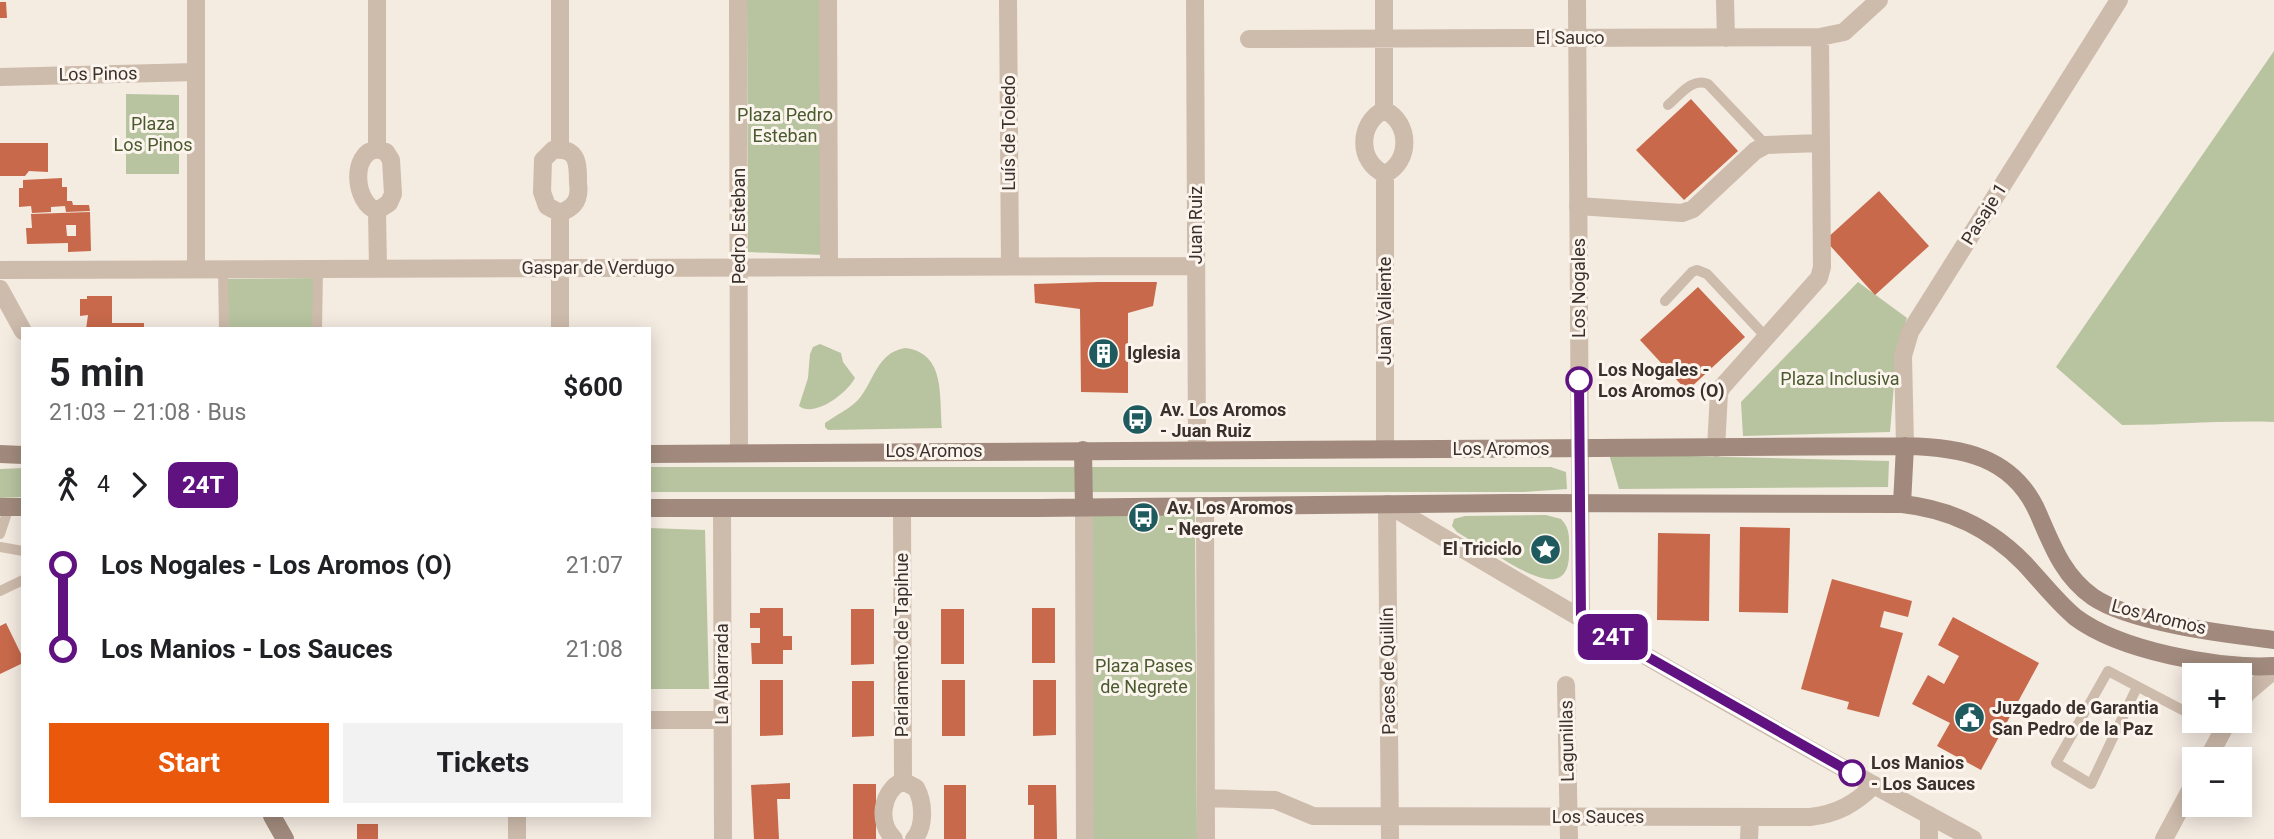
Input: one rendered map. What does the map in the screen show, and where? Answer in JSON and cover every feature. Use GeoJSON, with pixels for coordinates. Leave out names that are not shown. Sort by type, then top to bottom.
{"type":"FeatureCollection","features":[{"type":"Feature","properties":{"kind":"main road"},"geometry":{"type":"LineString","coordinates":[[1902,504],[1905,446]]}},
{"type":"Feature","properties":{"kind":"main road","name":"Los Aromos"},"geometry":{"type":"LineString","coordinates":[[651,454],[1947,447],[1990,460],[2004,470],[2028,495],[2055,553],[2069,574],[2081,587],[2105,604],[2155,620],[2274,640]]}},
{"type":"Feature","properties":{"kind":"main road"},"geometry":{"type":"LineString","coordinates":[[1083,450],[1084,507]]}},
{"type":"Feature","properties":{"kind":"main road"},"geometry":{"type":"LineString","coordinates":[[0,454],[21,454]]}},
{"type":"Feature","properties":{"kind":"main road","name":"Los Aromos"},"geometry":{"type":"LineString","coordinates":[[651,508],[1902,504],[1943,511],[1986,532],[2024,563],[2064,607],[2085,624],[2113,639],[2204,661],[2274,668]]}},
{"type":"Feature","properties":{"kind":"main road"},"geometry":{"type":"LineString","coordinates":[[274,817],[285,839]]}},
{"type":"Feature","properties":{"kind":"street"},"geometry":{"type":"LineString","coordinates":[[196,0],[197,269]]}},
{"type":"Feature","properties":{"kind":"street"},"geometry":{"type":"LineString","coordinates":[[377,0],[377,149]]}},
{"type":"Feature","properties":{"kind":"street"},"geometry":{"type":"LineString","coordinates":[[560,0],[560,150]]}},
{"type":"Feature","properties":{"kind":"street","name":"Pedro Esteban"},"geometry":{"type":"LineString","coordinates":[[738,0],[739,453]]}},
{"type":"Feature","properties":{"kind":"street"},"geometry":{"type":"LineString","coordinates":[[828,0],[829,267]]}},
{"type":"Feature","properties":{"kind":"street","name":"Luís de Toledo"},"geometry":{"type":"LineString","coordinates":[[1008,0],[1010,266]]}},
{"type":"Feature","properties":{"kind":"street","name":"Juan Ruiz"},"geometry":{"type":"LineString","coordinates":[[1195,0],[1197,449]]}},
{"type":"Feature","properties":{"kind":"street"},"geometry":{"type":"LineString","coordinates":[[1384,0],[1384,110]]}},
{"type":"Feature","properties":{"kind":"street","name":"Los Nogales"},"geometry":{"type":"LineString","coordinates":[[1577,0],[1581,619]]}},
{"type":"Feature","properties":{"kind":"street"},"geometry":{"type":"LineString","coordinates":[[1725,0],[1726,38]]}},
{"type":"Feature","properties":{"kind":"street","name":"El Sauco"},"geometry":{"type":"LineString","coordinates":[[1249,38],[1820,37],[1844,32],[1879,0]]}},
{"type":"Feature","properties":{"kind":"street","name":"Pasaje 1"},"geometry":{"type":"LineString","coordinates":[[1905,446],[1903,356],[1910,332],[2119,0]]}},
{"type":"Feature","properties":{"kind":"street"},"geometry":{"type":"LineString","coordinates":[[1716,448],[1719,393],[1722,387],[1820,275],[1820,37]]}},
{"type":"Feature","properties":{"kind":"street","name":"Los Pinos"},"geometry":{"type":"LineString","coordinates":[[0,77],[196,72]]}},
{"type":"Feature","properties":{"kind":"street"},"geometry":{"type":"LineString","coordinates":[[1384,110],[1397,118],[1404,135],[1402,160],[1392,171],[1385,174],[1371,166],[1364,143],[1370,120],[1384,110]]}},
{"type":"Feature","properties":{"kind":"street"},"geometry":{"type":"LineString","coordinates":[[1578,206],[1682,213],[1693,209],[1755,151],[1766,145],[1821,143]]}},
{"type":"Feature","properties":{"kind":"street"},"geometry":{"type":"LineString","coordinates":[[377,149],[386,152],[391,160],[393,194],[389,203],[377,211],[370,209],[362,198],[359,167],[363,156],[377,149]]}},
{"type":"Feature","properties":{"kind":"street"},"geometry":{"type":"LineString","coordinates":[[560,150],[571,153],[576,159],[579,192],[573,205],[559,213],[547,206],[543,200],[541,166],[547,154],[560,150]]}},
{"type":"Feature","properties":{"kind":"street","name":"Juan Valiente"},"geometry":{"type":"LineString","coordinates":[[1385,174],[1385,448]]}},
{"type":"Feature","properties":{"kind":"street"},"geometry":{"type":"LineString","coordinates":[[377,211],[378,268]]}},
{"type":"Feature","properties":{"kind":"street"},"geometry":{"type":"LineString","coordinates":[[559,213],[559,327]]}},
{"type":"Feature","properties":{"kind":"street","name":"Gaspar de Verdugo"},"geometry":{"type":"LineString","coordinates":[[0,270],[1196,266]]}},
{"type":"Feature","properties":{"kind":"street"},"geometry":{"type":"LineString","coordinates":[[0,289],[21,327]]}},
{"type":"Feature","properties":{"kind":"street"},"geometry":{"type":"LineString","coordinates":[[1387,504],[1581,619],[1973,839]]}},
{"type":"Feature","properties":{"kind":"street","name":"Paces de Quillín"},"geometry":{"type":"LineString","coordinates":[[1387,504],[1390,839]]}},
{"type":"Feature","properties":{"kind":"street"},"geometry":{"type":"LineString","coordinates":[[1205,506],[1206,839]]}},
{"type":"Feature","properties":{"kind":"street"},"geometry":{"type":"LineString","coordinates":[[1084,507],[1085,839]]}},
{"type":"Feature","properties":{"kind":"street","name":"La Albarrada"},"geometry":{"type":"LineString","coordinates":[[722,508],[723,839]]}},
{"type":"Feature","properties":{"kind":"street","name":"Parlamento de Tapihue"},"geometry":{"type":"LineString","coordinates":[[902,508],[902,781]]}},
{"type":"Feature","properties":{"kind":"street"},"geometry":{"type":"LineString","coordinates":[[2252,689],[2274,668]]}},
{"type":"Feature","properties":{"kind":"street","name":"Lagunillas"},"geometry":{"type":"LineString","coordinates":[[1566,685],[1569,839]]}},
{"type":"Feature","properties":{"kind":"street"},"geometry":{"type":"LineString","coordinates":[[651,720],[722,720]]}},
{"type":"Feature","properties":{"kind":"street"},"geometry":{"type":"LineString","coordinates":[[894,839],[887,830],[884,804],[892,788],[902,781],[916,788],[921,800],[921,827],[914,839]]}},
{"type":"Feature","properties":{"kind":"street","name":"Los Sauces"},"geometry":{"type":"LineString","coordinates":[[1206,798],[1275,800],[1313,816],[1749,817],[1824,815],[1850,806],[1874,785]]}},
{"type":"Feature","properties":{"kind":"street"},"geometry":{"type":"LineString","coordinates":[[2164,839],[2182,805]]}},
{"type":"Feature","properties":{"kind":"street"},"geometry":{"type":"LineString","coordinates":[[1929,815],[1929,839]]}},
{"type":"Feature","properties":{"kind":"street"},"geometry":{"type":"LineString","coordinates":[[517,817],[517,839]]}},
{"type":"Feature","properties":{"kind":"street"},"geometry":{"type":"LineString","coordinates":[[1749,817],[1749,839]]}},
{"type":"Feature","properties":{"kind":"lane"},"geometry":{"type":"LineString","coordinates":[[1668,105],[1693,82],[1701,81],[1708,84],[1766,145]]}},
{"type":"Feature","properties":{"kind":"lane"},"geometry":{"type":"LineString","coordinates":[[223,269],[225,327]]}},
{"type":"Feature","properties":{"kind":"lane"},"geometry":{"type":"LineString","coordinates":[[317,327],[318,269]]}},
{"type":"Feature","properties":{"kind":"lane"},"geometry":{"type":"LineString","coordinates":[[1665,301],[1692,272],[1707,274],[1766,337]]}},
{"type":"Feature","properties":{"kind":"lane"},"geometry":{"type":"LineString","coordinates":[[0,534],[11,507]]}},
{"type":"Feature","properties":{"kind":"lane"},"geometry":{"type":"LineString","coordinates":[[0,547],[21,552]]}},
{"type":"Feature","properties":{"kind":"lane"},"geometry":{"type":"LineString","coordinates":[[0,591],[21,581]]}},
{"type":"Feature","properties":{"kind":"lane"},"geometry":{"type":"LineString","coordinates":[[2137,687],[2091,784],[2056,763],[2108,671],[2182,710]]}},
{"type":"Feature","properties":{"kind":"green space","name":"Plaza Pedro Esteban"},"geometry":{"type":"Polygon","coordinates":[[[747,0],[822,0],[824,255],[748,252],[747,0]]]}},
{"type":"Feature","properties":{"kind":"green space"},"geometry":{"type":"Polygon","coordinates":[[[2274,51],[2274,422],[2122,425],[2056,367],[2274,51]]]}},
{"type":"Feature","properties":{"kind":"green space","name":"Plaza Los Pinos"},"geometry":{"type":"Polygon","coordinates":[[[126,94],[179,95],[179,174],[126,174],[126,94]]]}},
{"type":"Feature","properties":{"kind":"green space"},"geometry":{"type":"Polygon","coordinates":[[[316,278],[316,327],[226,327],[226,279],[316,278]]]}},
{"type":"Feature","properties":{"kind":"green space","name":"Plaza Inclusiva"},"geometry":{"type":"Polygon","coordinates":[[[1858,282],[1907,318],[1897,349],[1890,432],[1743,436],[1741,402],[1858,282]]]}},
{"type":"Feature","properties":{"kind":"green space"},"geometry":{"type":"Polygon","coordinates":[[[820,344],[841,353],[843,362],[855,378],[838,397],[822,406],[806,409],[799,406],[808,378],[810,354],[813,347],[820,344]]]}},
{"type":"Feature","properties":{"kind":"green space"},"geometry":{"type":"Polygon","coordinates":[[[905,348],[928,358],[934,367],[940,390],[942,428],[828,430],[825,423],[858,400],[882,362],[895,351],[905,348]]]}},
{"type":"Feature","properties":{"kind":"green space"},"geometry":{"type":"Polygon","coordinates":[[[1609,454],[1889,461],[1888,487],[1619,489],[1609,454]]]}},
{"type":"Feature","properties":{"kind":"green space"},"geometry":{"type":"Polygon","coordinates":[[[651,467],[1551,467],[1566,472],[1567,489],[1524,492],[651,492],[651,467]]]}},
{"type":"Feature","properties":{"kind":"green space"},"geometry":{"type":"Polygon","coordinates":[[[21,468],[21,497],[0,498],[0,469],[21,468]]]}},
{"type":"Feature","properties":{"kind":"green space","name":"Plaza Pases de Negrete"},"geometry":{"type":"Polygon","coordinates":[[[1092,513],[1195,514],[1197,839],[1093,839],[1092,513]]]}},
{"type":"Feature","properties":{"kind":"green space"},"geometry":{"type":"Polygon","coordinates":[[[1546,515],[1561,519],[1569,535],[1567,568],[1561,576],[1552,579],[1530,574],[1457,532],[1452,526],[1454,519],[1465,516],[1546,515]]]}},
{"type":"Feature","properties":{"kind":"green space"},"geometry":{"type":"Polygon","coordinates":[[[651,528],[705,530],[709,689],[651,689],[651,528]]]}},
{"type":"Feature","properties":{"kind":"building"},"geometry":{"type":"Polygon","coordinates":[[[0,2],[6,2],[7,18],[0,18],[0,2]]]}},
{"type":"Feature","properties":{"kind":"building"},"geometry":{"type":"Polygon","coordinates":[[[1691,99],[1738,151],[1684,200],[1636,150],[1691,99]]]}},
{"type":"Feature","properties":{"kind":"building"},"geometry":{"type":"Polygon","coordinates":[[[0,143],[48,143],[48,172],[29,171],[25,176],[0,176],[0,143]]]}},
{"type":"Feature","properties":{"kind":"building"},"geometry":{"type":"Polygon","coordinates":[[[62,178],[62,187],[67,187],[67,201],[72,201],[73,205],[89,205],[90,211],[66,212],[65,206],[51,207],[51,212],[32,213],[31,206],[19,207],[19,188],[23,188],[23,180],[62,178]]]}},
{"type":"Feature","properties":{"kind":"building"},"geometry":{"type":"Polygon","coordinates":[[[1879,191],[1929,246],[1875,295],[1825,240],[1879,191]]]}},
{"type":"Feature","properties":{"kind":"building"},"geometry":{"type":"Polygon","coordinates":[[[90,212],[91,251],[68,252],[68,243],[27,244],[26,228],[32,228],[31,214],[90,212]],[[66,225],[67,236],[76,236],[76,225],[66,225]]]}},
{"type":"Feature","properties":{"kind":"building","name":"Iglesia"},"geometry":{"type":"Polygon","coordinates":[[[1157,282],[1153,306],[1128,313],[1128,393],[1081,392],[1080,309],[1035,303],[1034,284],[1157,282]]]}},
{"type":"Feature","properties":{"kind":"building"},"geometry":{"type":"Polygon","coordinates":[[[1698,287],[1745,337],[1687,391],[1640,340],[1698,287]]]}},
{"type":"Feature","properties":{"kind":"building"},"geometry":{"type":"Polygon","coordinates":[[[87,296],[112,296],[112,323],[144,323],[144,327],[86,327],[88,315],[80,316],[80,299],[87,299],[87,296]]]}},
{"type":"Feature","properties":{"kind":"building"},"geometry":{"type":"Polygon","coordinates":[[[1740,527],[1790,528],[1788,613],[1739,612],[1740,527]]]}},
{"type":"Feature","properties":{"kind":"building"},"geometry":{"type":"Polygon","coordinates":[[[1658,533],[1710,534],[1709,621],[1657,620],[1658,533]]]}},
{"type":"Feature","properties":{"kind":"building"},"geometry":{"type":"Polygon","coordinates":[[[1832,579],[1912,601],[1908,617],[1884,611],[1880,627],[1903,633],[1879,717],[1847,709],[1849,702],[1801,689],[1832,579]]]}},
{"type":"Feature","properties":{"kind":"building"},"geometry":{"type":"Polygon","coordinates":[[[760,608],[783,608],[783,636],[792,636],[792,650],[783,650],[783,664],[752,664],[751,643],[760,643],[760,628],[750,628],[750,613],[760,613],[760,608]]]}},
{"type":"Feature","properties":{"kind":"building"},"geometry":{"type":"Polygon","coordinates":[[[1032,608],[1055,608],[1055,663],[1032,663],[1032,608]]]}},
{"type":"Feature","properties":{"kind":"building"},"geometry":{"type":"Polygon","coordinates":[[[851,609],[874,609],[874,664],[851,665],[851,609]]]}},
{"type":"Feature","properties":{"kind":"building"},"geometry":{"type":"Polygon","coordinates":[[[941,609],[964,609],[964,664],[941,664],[941,609]]]}},
{"type":"Feature","properties":{"kind":"building"},"geometry":{"type":"Polygon","coordinates":[[[1953,617],[2039,663],[1981,770],[1937,746],[1950,723],[1912,704],[1928,675],[1944,684],[1959,656],[1938,645],[1953,617]]]}},
{"type":"Feature","properties":{"kind":"building"},"geometry":{"type":"Polygon","coordinates":[[[6,623],[21,654],[21,664],[0,674],[0,626],[6,623]]]}},
{"type":"Feature","properties":{"kind":"building"},"geometry":{"type":"Polygon","coordinates":[[[760,680],[783,680],[783,735],[760,736],[760,680]]]}},
{"type":"Feature","properties":{"kind":"building"},"geometry":{"type":"Polygon","coordinates":[[[942,680],[965,680],[965,736],[942,736],[942,680]]]}},
{"type":"Feature","properties":{"kind":"building"},"geometry":{"type":"Polygon","coordinates":[[[1033,680],[1056,680],[1056,735],[1033,736],[1033,680]]]}},
{"type":"Feature","properties":{"kind":"building"},"geometry":{"type":"Polygon","coordinates":[[[852,681],[874,681],[874,736],[852,737],[852,681]]]}},
{"type":"Feature","properties":{"kind":"building"},"geometry":{"type":"Polygon","coordinates":[[[790,783],[790,799],[777,799],[779,839],[754,839],[751,785],[790,783]]]}},
{"type":"Feature","properties":{"kind":"building"},"geometry":{"type":"Polygon","coordinates":[[[853,784],[876,784],[876,839],[853,839],[853,784]]]}},
{"type":"Feature","properties":{"kind":"building"},"geometry":{"type":"Polygon","coordinates":[[[944,785],[966,785],[966,839],[944,839],[944,785]]]}},
{"type":"Feature","properties":{"kind":"building"},"geometry":{"type":"Polygon","coordinates":[[[1028,785],[1056,785],[1057,839],[1034,839],[1034,805],[1028,805],[1028,785]]]}},
{"type":"Feature","properties":{"kind":"building"},"geometry":{"type":"Polygon","coordinates":[[[357,824],[378,824],[378,839],[357,839],[357,824]]]}},
{"type":"Feature","properties":{"kind":"bus line","name":"24T"},"geometry":{"type":"LineString","coordinates":[[1579,380],[1581,619],[1852,773]]}},
{"type":"Feature","properties":{"kind":"place","name":"Iglesia"},"geometry":{"type":"Point","coordinates":[1104,353]}},
{"type":"Feature","properties":{"kind":"place","name":"Los Nogales - Los Aromos (O)"},"geometry":{"type":"Point","coordinates":[1579,380]}},
{"type":"Feature","properties":{"kind":"place","name":"Av. Los Aromos - Juan Ruiz"},"geometry":{"type":"Point","coordinates":[1137,420]}},
{"type":"Feature","properties":{"kind":"place","name":"Av. Los Aromos - Negrete"},"geometry":{"type":"Point","coordinates":[1144,518]}},
{"type":"Feature","properties":{"kind":"place","name":"El Triciclo"},"geometry":{"type":"Point","coordinates":[1545,549]}},
{"type":"Feature","properties":{"kind":"place","name":"Juzgado de Garantia San Pedro de la Paz"},"geometry":{"type":"Point","coordinates":[1969,718]}},
{"type":"Feature","properties":{"kind":"place","name":"Los Manios - Los Sauces"},"geometry":{"type":"Point","coordinates":[1852,773]}}]}
